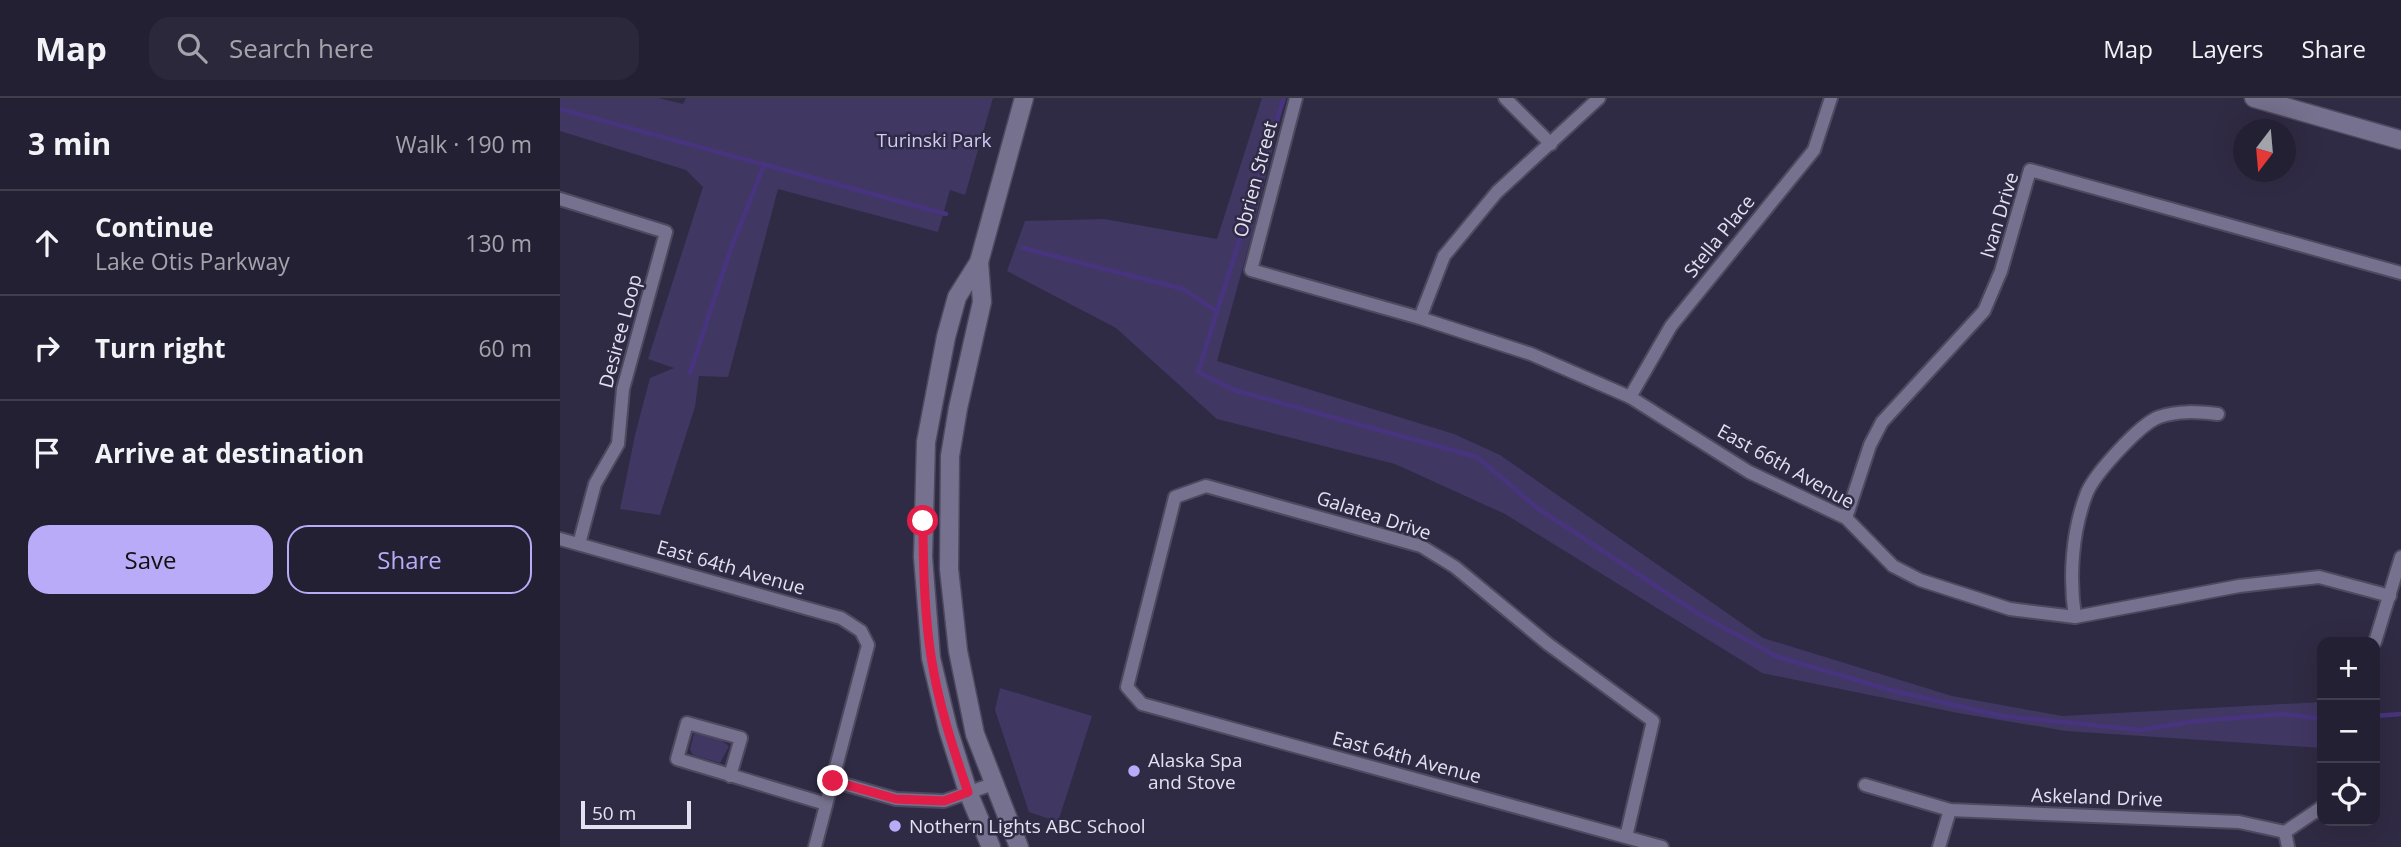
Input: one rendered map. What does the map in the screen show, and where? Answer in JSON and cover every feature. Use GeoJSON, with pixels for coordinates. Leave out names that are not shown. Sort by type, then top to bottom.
{"type":"FeatureCollection","features":[{"type":"Feature","properties":{"kind":"main road"},"geometry":{"type":"LineString","coordinates":[[990,847],[968,792],[948,729],[931,658],[923,557],[926,442],[946,337],[957,297],[979,262],[1024,98]]}},
{"type":"Feature","properties":{"kind":"main road"},"geometry":{"type":"LineString","coordinates":[[2254,98],[2401,140]]}},
{"type":"Feature","properties":{"kind":"main road"},"geometry":{"type":"LineString","coordinates":[[979,262],[982,302],[950,456],[949,569],[955,629],[975,734],[1019,847]]}},
{"type":"Feature","properties":{"kind":"main road"},"geometry":{"type":"LineString","coordinates":[[946,337],[952,351],[943,402],[949,417],[956,423]]}},
{"type":"Feature","properties":{"kind":"street","name":"Obrien Street"},"geometry":{"type":"LineString","coordinates":[[1251,270],[1296,98]]}},
{"type":"Feature","properties":{"kind":"street"},"geometry":{"type":"LineString","coordinates":[[1505,98],[1551,144]]}},
{"type":"Feature","properties":{"kind":"street"},"geometry":{"type":"LineString","coordinates":[[1420,318],[1444,256],[1497,192],[1600,98]]}},
{"type":"Feature","properties":{"kind":"street","name":"Stella Place"},"geometry":{"type":"LineString","coordinates":[[1630,397],[1671,326],[1814,150],[1831,98]]}},
{"type":"Feature","properties":{"kind":"street","name":"Ivan Drive"},"geometry":{"type":"LineString","coordinates":[[1846,518],[1870,445],[1882,422],[1984,311],[2001,271],[2030,170],[2401,273]]}},
{"type":"Feature","properties":{"kind":"street","name":"Desiree Loop"},"geometry":{"type":"LineString","coordinates":[[560,199],[666,232],[623,389],[618,444],[595,484],[579,544]]}},
{"type":"Feature","properties":{"kind":"street","name":"East 66th Avenue"},"geometry":{"type":"LineString","coordinates":[[1251,270],[1420,318],[1531,354],[1630,397],[1749,472],[1846,518],[1893,565],[1920,580],[2010,609],[2075,617],[2239,586],[2319,577],[2390,596]]}},
{"type":"Feature","properties":{"kind":"street"},"geometry":{"type":"LineString","coordinates":[[2075,617],[2071,592],[2077,526],[2087,491],[2109,461],[2132,437],[2157,418],[2191,411],[2218,414]]}},
{"type":"Feature","properties":{"kind":"street","name":"Galatea Drive"},"geometry":{"type":"LineString","coordinates":[[1142,704],[1127,687],[1175,497],[1206,486],[1219,489],[1420,546],[1455,567],[1548,643],[1653,721],[1626,837]]}},
{"type":"Feature","properties":{"kind":"street","name":"East 64th Avenue"},"geometry":{"type":"LineString","coordinates":[[560,539],[841,618],[861,631],[868,645],[833,781]]}},
{"type":"Feature","properties":{"kind":"street"},"geometry":{"type":"LineString","coordinates":[[2377,637],[2401,557]]}},
{"type":"Feature","properties":{"kind":"street","name":"East 64th Avenue"},"geometry":{"type":"LineString","coordinates":[[1142,704],[1662,847]]}},
{"type":"Feature","properties":{"kind":"street"},"geometry":{"type":"LineString","coordinates":[[730,776],[741,738],[687,723],[677,759],[730,776],[826,804]]}},
{"type":"Feature","properties":{"kind":"street"},"geometry":{"type":"LineString","coordinates":[[815,847],[833,781],[896,799],[944,801],[993,784]]}},
{"type":"Feature","properties":{"kind":"street","name":"Askeland Drive"},"geometry":{"type":"LineString","coordinates":[[1865,785],[1950,810],[2239,822],[2285,832]]}},
{"type":"Feature","properties":{"kind":"street"},"geometry":{"type":"LineString","coordinates":[[1939,847],[1950,810]]}},
{"type":"Feature","properties":{"kind":"street"},"geometry":{"type":"LineString","coordinates":[[2288,847],[2285,832],[2317,810]]}},
{"type":"Feature","properties":{"kind":"green space","name":"Turinski Park"},"geometry":{"type":"Polygon","coordinates":[[[560,98],[659,98],[683,104],[686,98],[993,98],[965,195],[950,190],[938,232],[778,189],[728,377],[699,376],[695,407],[660,515],[620,509],[650,378],[674,368],[648,359],[703,187],[686,170],[560,131],[560,98]]]}},
{"type":"Feature","properties":{"kind":"green space"},"geometry":{"type":"Polygon","coordinates":[[[1262,98],[1285,98],[1217,361],[1454,434],[1500,455],[1763,638],[1952,696],[2062,716],[2317,702],[2317,748],[2066,731],[1958,713],[1762,673],[1505,514],[1395,464],[1217,419],[1116,328],[1007,271],[1025,221],[1104,219],[1217,239],[1262,98]]]}},
{"type":"Feature","properties":{"kind":"green space"},"geometry":{"type":"Polygon","coordinates":[[[1000,688],[1092,716],[1058,822],[1029,812],[995,710],[1000,688]]]}},
{"type":"Feature","properties":{"kind":"green space"},"geometry":{"type":"Polygon","coordinates":[[[694,734],[713,735],[729,746],[720,763],[693,755],[690,749],[694,734]]]}},
{"type":"Feature","properties":{"kind":"waterway"},"geometry":{"type":"LineString","coordinates":[[1284,98],[1198,372],[1234,390],[1477,457],[1536,507],[1697,613],[1778,657],[1894,691],[2002,716],[2140,730],[2197,721],[2283,714],[2317,718]]}},
{"type":"Feature","properties":{"kind":"waterway"},"geometry":{"type":"LineString","coordinates":[[560,109],[946,214]]}},
{"type":"Feature","properties":{"kind":"waterway"},"geometry":{"type":"LineString","coordinates":[[690,373],[730,251],[764,165]]}},
{"type":"Feature","properties":{"kind":"waterway"},"geometry":{"type":"LineString","coordinates":[[1023,248],[1183,289],[1216,311]]}},
{"type":"Feature","properties":{"kind":"waterway"},"geometry":{"type":"LineString","coordinates":[[2380,716],[2401,714]]}},
{"type":"Feature","properties":{"kind":"place","name":"Alaska Spa and Stove"},"geometry":{"type":"Point","coordinates":[1134,771]}},
{"type":"Feature","properties":{"kind":"place","name":"Nothern Lights ABC School"},"geometry":{"type":"Point","coordinates":[895,826]}},
{"type":"Feature","properties":{"kind":"route"},"geometry":{"type":"LineString","coordinates":[[833,781],[896,799],[944,801],[968,792],[948,729],[931,658],[924,595],[923,521]]}}]}
